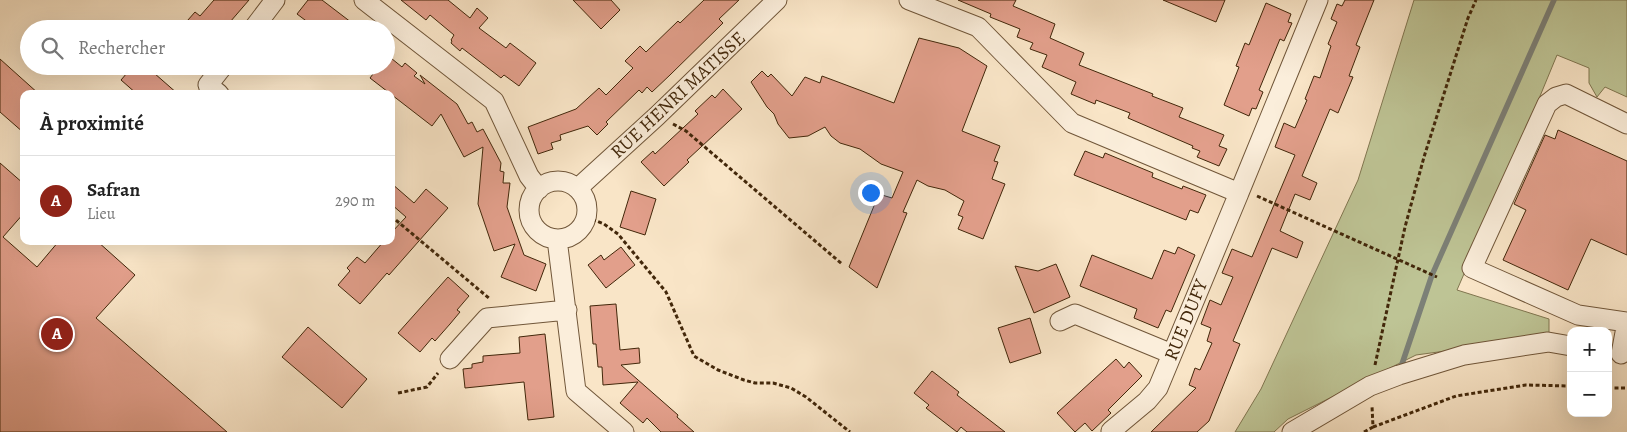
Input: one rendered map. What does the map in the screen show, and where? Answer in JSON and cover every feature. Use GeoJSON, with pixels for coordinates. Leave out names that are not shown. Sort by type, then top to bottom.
{"type":"FeatureCollection","features":[{"type":"Feature","properties":{"kind":"street"},"geometry":{"type":"LineString","coordinates":[[260,20],[276,0]]}},
{"type":"Feature","properties":{"kind":"street"},"geometry":{"type":"LineString","coordinates":[[364,0],[390,20]]}},
{"type":"Feature","properties":{"kind":"street","name":"RUE HENRI MATISSE"},"geometry":{"type":"LineString","coordinates":[[578,188],[777,0]]}},
{"type":"Feature","properties":{"kind":"street"},"geometry":{"type":"LineString","coordinates":[[909,0],[978,27],[1072,123],[1240,190]]}},
{"type":"Feature","properties":{"kind":"street","name":"RUE DUFY"},"geometry":{"type":"LineString","coordinates":[[1111,431],[1147,401],[1158,388],[1240,190],[1312,2]]}},
{"type":"Feature","properties":{"kind":"street"},"geometry":{"type":"LineString","coordinates":[[395,24],[494,101],[529,176],[539,188]]}},
{"type":"Feature","properties":{"kind":"street"},"geometry":{"type":"LineString","coordinates":[[214,90],[208,85],[216,75]]}},
{"type":"Feature","properties":{"kind":"street"},"geometry":{"type":"LineString","coordinates":[[1619,354],[1627,322],[1578,315],[1472,268],[1547,104],[1556,96],[1566,94],[1627,124]]}},
{"type":"Feature","properties":{"kind":"street"},"geometry":{"type":"LineString","coordinates":[[558,181],[569,183],[578,188],[584,197],[587,207],[586,217],[582,226],[575,233],[557,239],[546,236],[537,229],[531,220],[530,208],[532,198],[539,188],[548,183],[558,181]]}},
{"type":"Feature","properties":{"kind":"street"},"geometry":{"type":"LineString","coordinates":[[557,239],[576,391],[624,432]]}},
{"type":"Feature","properties":{"kind":"street"},"geometry":{"type":"LineString","coordinates":[[450,358],[487,318],[567,310]]}},
{"type":"Feature","properties":{"kind":"street"},"geometry":{"type":"LineString","coordinates":[[1060,321],[1075,314],[1172,354]]}},
{"type":"Feature","properties":{"kind":"street"},"geometry":{"type":"LineString","coordinates":[[1292,432],[1370,386],[1399,375],[1464,355],[1548,342],[1567,345]]}},
{"type":"Feature","properties":{"kind":"path"},"geometry":{"type":"LineString","coordinates":[[1373,427],[1370,386],[1397,259],[1424,157],[1468,18],[1476,0]]}},
{"type":"Feature","properties":{"kind":"path"},"geometry":{"type":"LineString","coordinates":[[656,116],[686,131],[842,264]]}},
{"type":"Feature","properties":{"kind":"path"},"geometry":{"type":"LineString","coordinates":[[1240,190],[1338,231],[1437,277]]}},
{"type":"Feature","properties":{"kind":"path"},"geometry":{"type":"LineString","coordinates":[[586,217],[604,224],[618,234],[666,292],[694,356],[718,370],[744,380],[755,383],[773,383],[791,388],[814,403],[850,432]]}},
{"type":"Feature","properties":{"kind":"path"},"geometry":{"type":"LineString","coordinates":[[395,219],[508,316]]}},
{"type":"Feature","properties":{"kind":"path"},"geometry":{"type":"LineString","coordinates":[[398,393],[427,387],[450,358]]}},
{"type":"Feature","properties":{"kind":"path"},"geometry":{"type":"LineString","coordinates":[[1364,432],[1456,396],[1526,385],[1567,386]]}},
{"type":"Feature","properties":{"kind":"path"},"geometry":{"type":"LineString","coordinates":[[1612,388],[1627,388]]}},
{"type":"Feature","properties":{"kind":"green space"},"geometry":{"type":"Polygon","coordinates":[[[1414,0],[1627,0],[1627,97],[1605,87],[1597,97],[1589,83],[1589,68],[1557,55],[1457,290],[1549,319],[1549,337],[1416,355],[1288,419],[1274,432],[1235,432],[1261,389],[1358,180],[1414,0]]]}},
{"type":"Feature","properties":{"kind":"building"},"geometry":{"type":"Polygon","coordinates":[[[214,0],[249,0],[232,20],[188,20],[195,12],[200,16],[214,0]]]}},
{"type":"Feature","properties":{"kind":"building"},"geometry":{"type":"Polygon","coordinates":[[[308,0],[322,0],[348,20],[305,20],[297,14],[308,0]]]}},
{"type":"Feature","properties":{"kind":"building"},"geometry":{"type":"Polygon","coordinates":[[[401,0],[448,0],[470,18],[477,8],[488,18],[479,28],[506,48],[510,43],[536,63],[519,86],[504,75],[501,78],[462,48],[460,51],[451,43],[454,35],[430,15],[426,20],[401,0]]]}},
{"type":"Feature","properties":{"kind":"building"},"geometry":{"type":"Polygon","coordinates":[[[573,0],[611,0],[620,10],[601,29],[573,0]]]}},
{"type":"Feature","properties":{"kind":"building"},"geometry":{"type":"Polygon","coordinates":[[[704,0],[739,0],[719,19],[723,23],[670,75],[652,92],[647,87],[642,93],[639,90],[606,122],[608,124],[597,135],[588,126],[560,135],[561,140],[551,143],[553,149],[538,154],[528,127],[576,109],[599,88],[606,95],[633,68],[625,61],[640,46],[646,52],[678,21],[680,23],[704,0]]]}},
{"type":"Feature","properties":{"kind":"building"},"geometry":{"type":"Polygon","coordinates":[[[958,0],[1016,0],[1013,6],[1055,24],[1050,38],[1084,53],[1079,65],[1183,108],[1179,117],[1224,135],[1219,146],[1227,149],[1219,166],[1197,157],[1200,151],[1192,148],[1193,146],[1128,118],[1130,113],[1096,100],[1095,104],[1071,94],[1076,82],[1042,67],[1047,55],[1030,49],[1033,43],[1017,37],[1020,29],[990,17],[991,14],[958,0]]]}},
{"type":"Feature","properties":{"kind":"building"},"geometry":{"type":"Polygon","coordinates":[[[1163,0],[1225,0],[1216,22],[1163,0]]]}},
{"type":"Feature","properties":{"kind":"building"},"geometry":{"type":"Polygon","coordinates":[[[1345,0],[1374,0],[1356,45],[1360,47],[1349,76],[1353,77],[1338,113],[1330,109],[1302,176],[1317,183],[1310,200],[1295,194],[1280,231],[1303,242],[1297,258],[1272,248],[1233,341],[1240,344],[1209,421],[1197,432],[1151,432],[1196,388],[1189,385],[1195,368],[1200,370],[1212,343],[1207,341],[1211,328],[1201,324],[1210,300],[1221,305],[1233,277],[1222,273],[1232,249],[1252,257],[1295,155],[1275,147],[1284,123],[1295,128],[1307,100],[1305,99],[1314,76],[1320,78],[1331,46],[1328,44],[1337,22],[1331,19],[1337,4],[1342,6],[1345,0]]]}},
{"type":"Feature","properties":{"kind":"building"},"geometry":{"type":"Polygon","coordinates":[[[1266,3],[1291,14],[1288,22],[1292,23],[1284,41],[1280,39],[1259,90],[1263,92],[1256,109],[1252,108],[1249,116],[1224,105],[1239,67],[1236,66],[1245,43],[1249,45],[1266,3]]]}},
{"type":"Feature","properties":{"kind":"building"},"geometry":{"type":"Polygon","coordinates":[[[919,38],[959,48],[987,66],[962,131],[1000,146],[994,161],[998,162],[992,179],[1005,184],[983,239],[958,229],[963,217],[958,215],[964,201],[945,190],[928,186],[917,180],[903,212],[907,213],[877,288],[849,267],[876,201],[879,203],[882,195],[892,198],[903,172],[881,164],[860,149],[840,143],[831,136],[825,127],[808,136],[789,138],[751,82],[762,71],[768,77],[771,74],[792,96],[805,77],[820,83],[822,76],[894,103],[919,38]]]}},
{"type":"Feature","properties":{"kind":"building"},"geometry":{"type":"Polygon","coordinates":[[[0,59],[35,90],[20,90],[20,130],[0,112],[0,59]]]}},
{"type":"Feature","properties":{"kind":"building"},"geometry":{"type":"Polygon","coordinates":[[[395,61],[402,67],[405,63],[417,73],[414,76],[425,84],[420,75],[457,104],[468,124],[472,122],[477,132],[483,129],[501,163],[500,171],[504,172],[503,183],[510,183],[507,207],[524,255],[546,264],[536,291],[501,277],[515,244],[494,251],[478,204],[483,147],[464,157],[441,114],[432,126],[395,97],[395,90],[386,90],[370,78],[372,75],[395,75],[395,61]]]}},
{"type":"Feature","properties":{"kind":"building"},"geometry":{"type":"Polygon","coordinates":[[[125,75],[156,75],[173,90],[132,90],[121,80],[125,75]]]}},
{"type":"Feature","properties":{"kind":"building"},"geometry":{"type":"Polygon","coordinates":[[[723,89],[742,109],[687,160],[689,162],[664,186],[641,162],[653,151],[655,154],[698,114],[695,111],[712,95],[715,98],[723,89]]]}},
{"type":"Feature","properties":{"kind":"building"},"geometry":{"type":"Polygon","coordinates":[[[1558,130],[1627,161],[1627,255],[1591,239],[1568,290],[1503,260],[1526,210],[1514,204],[1545,135],[1555,139],[1558,130]]]}},
{"type":"Feature","properties":{"kind":"building"},"geometry":{"type":"Polygon","coordinates":[[[1085,151],[1103,158],[1105,153],[1153,173],[1152,177],[1182,189],[1183,186],[1206,195],[1198,213],[1190,210],[1186,220],[1074,175],[1085,151]]]}},
{"type":"Feature","properties":{"kind":"building"},"geometry":{"type":"Polygon","coordinates":[[[0,163],[20,180],[20,218],[3,237],[37,267],[56,245],[101,245],[135,275],[96,318],[227,432],[0,432],[0,163]]]}},
{"type":"Feature","properties":{"kind":"building"},"geometry":{"type":"Polygon","coordinates":[[[395,186],[414,203],[426,189],[448,208],[389,275],[387,273],[360,304],[338,285],[350,271],[347,268],[357,257],[365,263],[381,245],[395,245],[395,229],[406,217],[395,207],[395,186]]]}},
{"type":"Feature","properties":{"kind":"building"},"geometry":{"type":"Polygon","coordinates":[[[631,191],[656,199],[645,235],[620,227],[631,191]]]}},
{"type":"Feature","properties":{"kind":"building"},"geometry":{"type":"Polygon","coordinates":[[[621,247],[635,265],[606,288],[588,265],[601,255],[604,260],[621,247]]]}},
{"type":"Feature","properties":{"kind":"building"},"geometry":{"type":"Polygon","coordinates":[[[1178,247],[1195,255],[1171,312],[1166,310],[1158,328],[1134,318],[1137,309],[1080,286],[1092,255],[1152,279],[1164,250],[1175,254],[1178,247]]]}},
{"type":"Feature","properties":{"kind":"building"},"geometry":{"type":"Polygon","coordinates":[[[1056,264],[1070,297],[1034,313],[1015,266],[1038,271],[1056,264]]]}},
{"type":"Feature","properties":{"kind":"building"},"geometry":{"type":"Polygon","coordinates":[[[448,277],[469,296],[457,310],[460,312],[450,324],[435,341],[432,338],[420,352],[398,333],[448,277]]]}},
{"type":"Feature","properties":{"kind":"building"},"geometry":{"type":"Polygon","coordinates":[[[616,304],[620,350],[639,348],[640,363],[621,365],[678,415],[677,417],[694,432],[661,432],[647,418],[643,423],[620,403],[638,382],[603,385],[602,367],[598,367],[596,344],[593,344],[590,306],[616,304]]]}},
{"type":"Feature","properties":{"kind":"building"},"geometry":{"type":"Polygon","coordinates":[[[1030,318],[1041,353],[1010,363],[998,328],[1030,318]]]}},
{"type":"Feature","properties":{"kind":"building"},"geometry":{"type":"Polygon","coordinates":[[[308,327],[367,379],[342,408],[282,357],[308,327]]]}},
{"type":"Feature","properties":{"kind":"building"},"geometry":{"type":"Polygon","coordinates":[[[545,334],[554,417],[528,420],[524,382],[465,388],[463,369],[472,368],[472,364],[483,362],[483,356],[520,353],[519,337],[545,334]]]}},
{"type":"Feature","properties":{"kind":"building"},"geometry":{"type":"Polygon","coordinates":[[[1116,359],[1124,368],[1129,362],[1142,376],[1108,410],[1111,413],[1092,431],[1085,423],[1075,432],[1057,413],[1116,359]]]}},
{"type":"Feature","properties":{"kind":"building"},"geometry":{"type":"Polygon","coordinates":[[[932,371],[959,392],[957,395],[1005,432],[967,432],[961,427],[957,432],[926,408],[929,405],[914,393],[932,371]]]}},
{"type":"Feature","properties":{"kind":"waterway"},"geometry":{"type":"LineString","coordinates":[[1400,370],[1432,275],[1554,0]]}},
{"type":"Feature","properties":{"kind":"place","name":"Safran"},"geometry":{"type":"Point","coordinates":[57,334]}}]}
